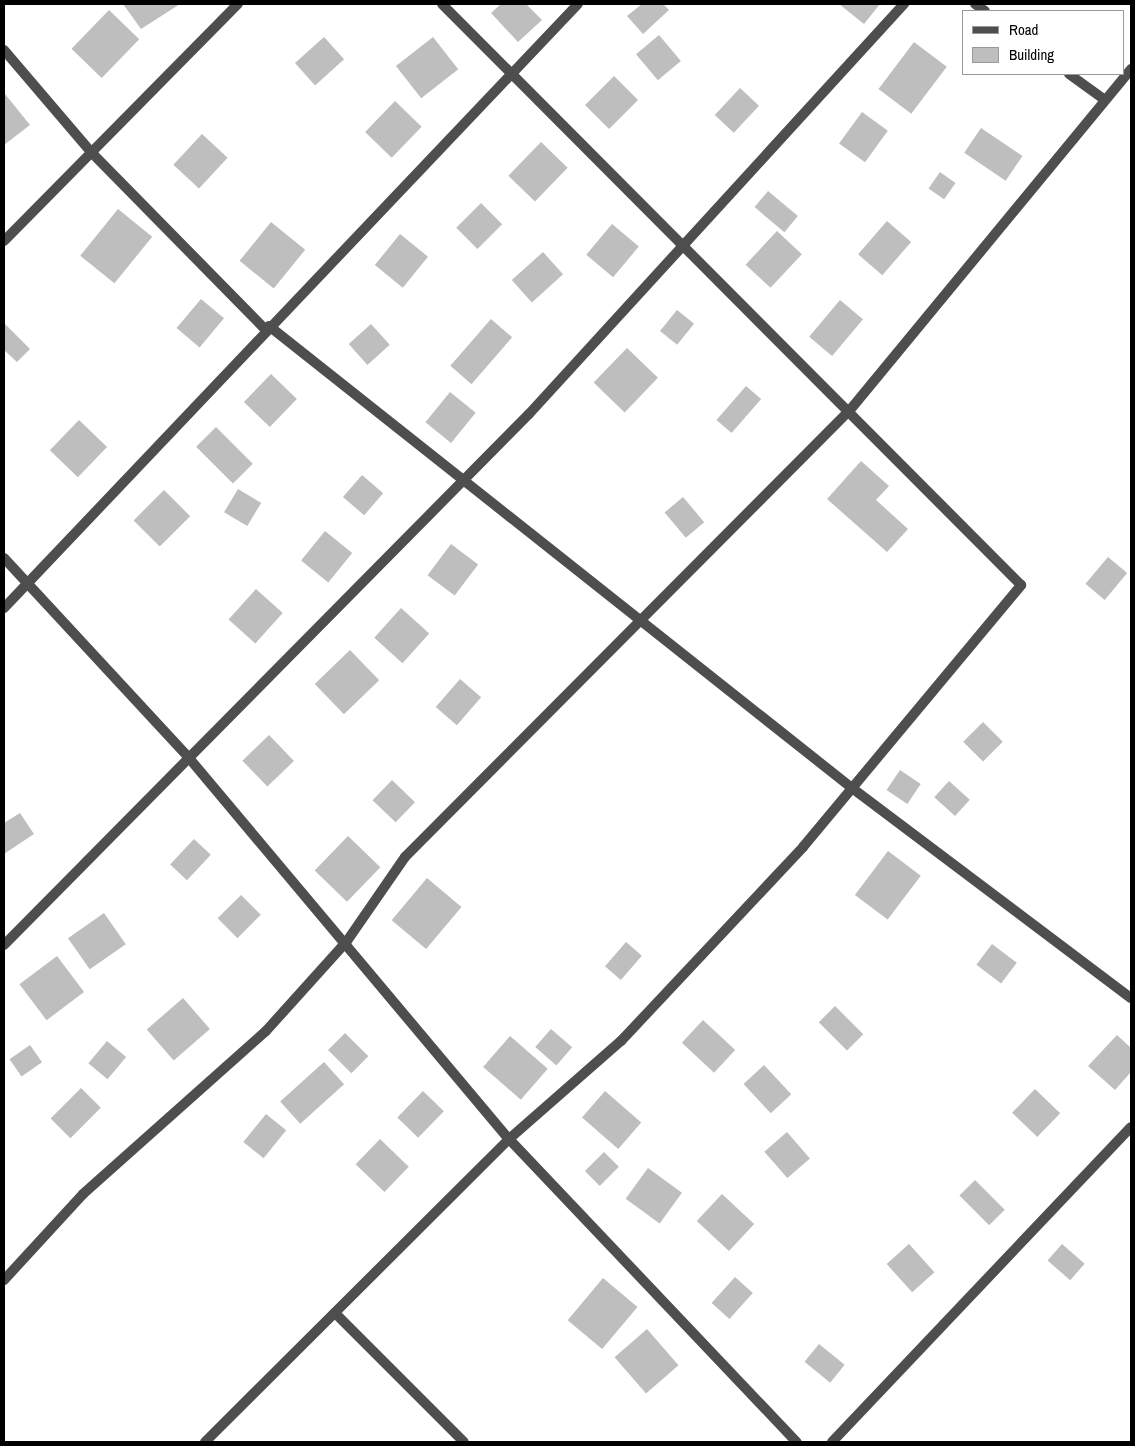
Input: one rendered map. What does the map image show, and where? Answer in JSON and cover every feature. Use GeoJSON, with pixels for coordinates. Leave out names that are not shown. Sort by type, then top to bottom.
{"type":"FeatureCollection","features":[{"type":"Feature","properties":{"kind":"street"},"geometry":{"type":"LineString","coordinates":[[4,241],[238,4]]}},
{"type":"Feature","properties":{"kind":"street"},"geometry":{"type":"LineString","coordinates":[[206,1442],[509,1139],[621,1041],[803,847],[1021,585],[850,410],[442,4]]}},
{"type":"Feature","properties":{"kind":"street"},"geometry":{"type":"LineString","coordinates":[[4,608],[29,584],[267,328],[578,4]]}},
{"type":"Feature","properties":{"kind":"street"},"geometry":{"type":"LineString","coordinates":[[4,945],[463,482],[904,4]]}},
{"type":"Feature","properties":{"kind":"street"},"geometry":{"type":"LineString","coordinates":[[4,50],[92,153],[267,328],[463,482],[642,618],[852,788],[1131,998]]}},
{"type":"Feature","properties":{"kind":"street"},"geometry":{"type":"LineString","coordinates":[[4,1280],[83,1194],[266,1030],[347,941],[405,857],[850,410],[1131,69]]}},
{"type":"Feature","properties":{"kind":"street"},"geometry":{"type":"LineString","coordinates":[[1070,75],[1105,100]]}},
{"type":"Feature","properties":{"kind":"street"},"geometry":{"type":"LineString","coordinates":[[4,558],[189,758],[347,941],[509,1139],[797,1442]]}},
{"type":"Feature","properties":{"kind":"street"},"geometry":{"type":"LineString","coordinates":[[832,1442],[1131,1127]]}},
{"type":"Feature","properties":{"kind":"street"},"geometry":{"type":"LineString","coordinates":[[335,1313],[464,1442]]}},
{"type":"Feature","properties":{"kind":"building"},"geometry":{"type":"Polygon","coordinates":[[[123,4],[180,4],[141,29],[123,4]]]}},
{"type":"Feature","properties":{"kind":"building"},"geometry":{"type":"Polygon","coordinates":[[[501,4],[526,4],[542,20],[518,42],[491,13],[501,4]]]}},
{"type":"Feature","properties":{"kind":"building"},"geometry":{"type":"Polygon","coordinates":[[[642,4],[663,4],[669,10],[643,34],[627,16],[642,4]]]}},
{"type":"Feature","properties":{"kind":"building"},"geometry":{"type":"Polygon","coordinates":[[[839,4],[880,4],[864,24],[839,4]]]}},
{"type":"Feature","properties":{"kind":"building"},"geometry":{"type":"Polygon","coordinates":[[[109,10],[139,39],[102,78],[71,49],[109,10]]]}},
{"type":"Feature","properties":{"kind":"building"},"geometry":{"type":"Polygon","coordinates":[[[659,35],[681,61],[658,80],[636,54],[659,35]]]}},
{"type":"Feature","properties":{"kind":"building"},"geometry":{"type":"Polygon","coordinates":[[[324,37],[344,59],[315,85],[295,63],[324,37]]]}},
{"type":"Feature","properties":{"kind":"building"},"geometry":{"type":"Polygon","coordinates":[[[433,37],[458,69],[421,98],[396,66],[433,37]]]}},
{"type":"Feature","properties":{"kind":"building"},"geometry":{"type":"Polygon","coordinates":[[[914,42],[947,67],[911,114],[878,89],[914,42]]]}},
{"type":"Feature","properties":{"kind":"building"},"geometry":{"type":"Polygon","coordinates":[[[614,76],[638,100],[609,129],[585,105],[614,76]]]}},
{"type":"Feature","properties":{"kind":"building"},"geometry":{"type":"Polygon","coordinates":[[[740,88],[759,106],[734,133],[715,115],[740,88]]]}},
{"type":"Feature","properties":{"kind":"building"},"geometry":{"type":"Polygon","coordinates":[[[4,95],[30,125],[4,145],[4,95]]]}},
{"type":"Feature","properties":{"kind":"building"},"geometry":{"type":"Polygon","coordinates":[[[395,101],[422,127],[392,158],[365,132],[395,101]]]}},
{"type":"Feature","properties":{"kind":"building"},"geometry":{"type":"Polygon","coordinates":[[[862,112],[888,131],[865,162],[839,144],[862,112]]]}},
{"type":"Feature","properties":{"kind":"building"},"geometry":{"type":"Polygon","coordinates":[[[981,128],[1022,156],[1006,181],[964,153],[981,128]]]}},
{"type":"Feature","properties":{"kind":"building"},"geometry":{"type":"Polygon","coordinates":[[[202,134],[228,158],[199,189],[173,165],[202,134]]]}},
{"type":"Feature","properties":{"kind":"building"},"geometry":{"type":"Polygon","coordinates":[[[541,142],[568,168],[535,202],[508,176],[541,142]]]}},
{"type":"Feature","properties":{"kind":"building"},"geometry":{"type":"Polygon","coordinates":[[[940,172],[956,183],[944,199],[929,188],[940,172]]]}},
{"type":"Feature","properties":{"kind":"building"},"geometry":{"type":"Polygon","coordinates":[[[768,191],[798,216],[784,232],[755,207],[768,191]]]}},
{"type":"Feature","properties":{"kind":"building"},"geometry":{"type":"Polygon","coordinates":[[[481,203],[502,224],[477,249],[456,228],[481,203]]]}},
{"type":"Feature","properties":{"kind":"building"},"geometry":{"type":"Polygon","coordinates":[[[118,209],[152,237],[114,283],[80,256],[118,209]]]}},
{"type":"Feature","properties":{"kind":"building"},"geometry":{"type":"Polygon","coordinates":[[[887,221],[911,242],[882,275],[858,254],[887,221]]]}},
{"type":"Feature","properties":{"kind":"building"},"geometry":{"type":"Polygon","coordinates":[[[271,222],[305,250],[274,289],[240,261],[271,222]]]}},
{"type":"Feature","properties":{"kind":"building"},"geometry":{"type":"Polygon","coordinates":[[[612,224],[639,246],[613,277],[586,255],[612,224]]]}},
{"type":"Feature","properties":{"kind":"building"},"geometry":{"type":"Polygon","coordinates":[[[777,231],[802,254],[770,288],[746,265],[777,231]]]}},
{"type":"Feature","properties":{"kind":"building"},"geometry":{"type":"Polygon","coordinates":[[[400,234],[428,257],[403,288],[375,265],[400,234]]]}},
{"type":"Feature","properties":{"kind":"building"},"geometry":{"type":"Polygon","coordinates":[[[543,252],[563,274],[532,302],[512,280],[543,252]]]}},
{"type":"Feature","properties":{"kind":"building"},"geometry":{"type":"Polygon","coordinates":[[[201,299],[224,318],[200,347],[177,328],[201,299]]]}},
{"type":"Feature","properties":{"kind":"building"},"geometry":{"type":"Polygon","coordinates":[[[840,300],[863,319],[832,356],[809,337],[840,300]]]}},
{"type":"Feature","properties":{"kind":"building"},"geometry":{"type":"Polygon","coordinates":[[[677,310],[694,324],[677,345],[660,331],[677,310]]]}},
{"type":"Feature","properties":{"kind":"building"},"geometry":{"type":"Polygon","coordinates":[[[491,319],[512,337],[471,384],[450,366],[491,319]]]}},
{"type":"Feature","properties":{"kind":"building"},"geometry":{"type":"Polygon","coordinates":[[[4,323],[30,349],[17,362],[4,350],[4,323]]]}},
{"type":"Feature","properties":{"kind":"building"},"geometry":{"type":"Polygon","coordinates":[[[371,324],[390,345],[367,365],[349,344],[371,324]]]}},
{"type":"Feature","properties":{"kind":"building"},"geometry":{"type":"Polygon","coordinates":[[[627,348],[658,378],[625,412],[594,383],[627,348]]]}},
{"type":"Feature","properties":{"kind":"building"},"geometry":{"type":"Polygon","coordinates":[[[271,374],[297,399],[270,427],[244,402],[271,374]]]}},
{"type":"Feature","properties":{"kind":"building"},"geometry":{"type":"Polygon","coordinates":[[[746,386],[761,399],[732,433],[716,420],[746,386]]]}},
{"type":"Feature","properties":{"kind":"building"},"geometry":{"type":"Polygon","coordinates":[[[450,392],[476,413],[451,443],[425,422],[450,392]]]}},
{"type":"Feature","properties":{"kind":"building"},"geometry":{"type":"Polygon","coordinates":[[[79,420],[107,447],[78,477],[50,450],[79,420]]]}},
{"type":"Feature","properties":{"kind":"building"},"geometry":{"type":"Polygon","coordinates":[[[216,427],[253,464],[233,484],[196,447],[216,427]]]}},
{"type":"Feature","properties":{"kind":"building"},"geometry":{"type":"Polygon","coordinates":[[[861,461],[889,486],[876,500],[908,529],[887,552],[827,499],[861,461]]]}},
{"type":"Feature","properties":{"kind":"building"},"geometry":{"type":"Polygon","coordinates":[[[362,475],[383,493],[364,515],[343,497],[362,475]]]}},
{"type":"Feature","properties":{"kind":"building"},"geometry":{"type":"Polygon","coordinates":[[[238,489],[261,503],[247,526],[224,512],[238,489]]]}},
{"type":"Feature","properties":{"kind":"building"},"geometry":{"type":"Polygon","coordinates":[[[164,490],[190,516],[160,547],[134,520],[164,490]]]}},
{"type":"Feature","properties":{"kind":"building"},"geometry":{"type":"Polygon","coordinates":[[[683,497],[704,522],[686,538],[665,512],[683,497]]]}},
{"type":"Feature","properties":{"kind":"building"},"geometry":{"type":"Polygon","coordinates":[[[325,531],[352,553],[328,583],[301,561],[325,531]]]}},
{"type":"Feature","properties":{"kind":"building"},"geometry":{"type":"Polygon","coordinates":[[[451,544],[478,564],[455,596],[428,575],[451,544]]]}},
{"type":"Feature","properties":{"kind":"building"},"geometry":{"type":"Polygon","coordinates":[[[1108,557],[1127,573],[1105,600],[1086,584],[1108,557]]]}},
{"type":"Feature","properties":{"kind":"building"},"geometry":{"type":"Polygon","coordinates":[[[256,589],[283,613],[255,644],[229,619],[256,589]]]}},
{"type":"Feature","properties":{"kind":"building"},"geometry":{"type":"Polygon","coordinates":[[[401,608],[429,633],[402,663],[374,638],[401,608]]]}},
{"type":"Feature","properties":{"kind":"building"},"geometry":{"type":"Polygon","coordinates":[[[350,650],[379,680],[344,714],[315,684],[350,650]]]}},
{"type":"Feature","properties":{"kind":"building"},"geometry":{"type":"Polygon","coordinates":[[[460,679],[481,697],[457,725],[436,707],[460,679]]]}},
{"type":"Feature","properties":{"kind":"building"},"geometry":{"type":"Polygon","coordinates":[[[983,722],[1003,742],[983,762],[963,742],[983,722]]]}},
{"type":"Feature","properties":{"kind":"building"},"geometry":{"type":"Polygon","coordinates":[[[269,735],[294,761],[267,787],[242,761],[269,735]]]}},
{"type":"Feature","properties":{"kind":"building"},"geometry":{"type":"Polygon","coordinates":[[[900,770],[921,784],[907,804],[887,790],[900,770]]]}},
{"type":"Feature","properties":{"kind":"building"},"geometry":{"type":"Polygon","coordinates":[[[392,780],[415,802],[396,822],[373,800],[392,780]]]}},
{"type":"Feature","properties":{"kind":"building"},"geometry":{"type":"Polygon","coordinates":[[[949,781],[970,800],[955,816],[934,797],[949,781]]]}},
{"type":"Feature","properties":{"kind":"building"},"geometry":{"type":"Polygon","coordinates":[[[20,813],[34,834],[4,854],[4,823],[20,813]]]}},
{"type":"Feature","properties":{"kind":"building"},"geometry":{"type":"Polygon","coordinates":[[[348,836],[380,867],[347,902],[315,871],[348,836]]]}},
{"type":"Feature","properties":{"kind":"building"},"geometry":{"type":"Polygon","coordinates":[[[194,839],[211,855],[187,880],[170,865],[194,839]]]}},
{"type":"Feature","properties":{"kind":"building"},"geometry":{"type":"Polygon","coordinates":[[[888,851],[921,876],[888,920],[855,895],[888,851]]]}},
{"type":"Feature","properties":{"kind":"building"},"geometry":{"type":"Polygon","coordinates":[[[427,878],[461,907],[426,949],[392,920],[427,878]]]}},
{"type":"Feature","properties":{"kind":"building"},"geometry":{"type":"Polygon","coordinates":[[[241,895],[261,915],[237,938],[218,918],[241,895]]]}},
{"type":"Feature","properties":{"kind":"building"},"geometry":{"type":"Polygon","coordinates":[[[104,913],[126,944],[90,969],[68,938],[104,913]]]}},
{"type":"Feature","properties":{"kind":"building"},"geometry":{"type":"Polygon","coordinates":[[[626,942],[642,956],[621,980],[605,966],[626,942]]]}},
{"type":"Feature","properties":{"kind":"building"},"geometry":{"type":"Polygon","coordinates":[[[992,944],[1017,963],[1001,983],[976,965],[992,944]]]}},
{"type":"Feature","properties":{"kind":"building"},"geometry":{"type":"Polygon","coordinates":[[[57,956],[84,992],[47,1020],[19,984],[57,956]]]}},
{"type":"Feature","properties":{"kind":"building"},"geometry":{"type":"Polygon","coordinates":[[[183,998],[210,1029],[174,1060],[147,1029],[183,998]]]}},
{"type":"Feature","properties":{"kind":"building"},"geometry":{"type":"Polygon","coordinates":[[[835,1006],[863,1034],[847,1051],[819,1022],[835,1006]]]}},
{"type":"Feature","properties":{"kind":"building"},"geometry":{"type":"Polygon","coordinates":[[[703,1020],[735,1050],[714,1073],[682,1043],[703,1020]]]}},
{"type":"Feature","properties":{"kind":"building"},"geometry":{"type":"Polygon","coordinates":[[[551,1029],[572,1047],[556,1065],[535,1047],[551,1029]]]}},
{"type":"Feature","properties":{"kind":"building"},"geometry":{"type":"Polygon","coordinates":[[[345,1033],[368,1056],[351,1073],[328,1050],[345,1033]]]}},
{"type":"Feature","properties":{"kind":"building"},"geometry":{"type":"Polygon","coordinates":[[[1117,1035],[1131,1048],[1131,1072],[1115,1090],[1088,1066],[1117,1035]]]}},
{"type":"Feature","properties":{"kind":"building"},"geometry":{"type":"Polygon","coordinates":[[[510,1036],[548,1069],[521,1100],[483,1067],[510,1036]]]}},
{"type":"Feature","properties":{"kind":"building"},"geometry":{"type":"Polygon","coordinates":[[[107,1041],[126,1057],[108,1079],[88,1063],[107,1041]]]}},
{"type":"Feature","properties":{"kind":"building"},"geometry":{"type":"Polygon","coordinates":[[[30,1045],[42,1062],[22,1077],[10,1059],[30,1045]]]}},
{"type":"Feature","properties":{"kind":"building"},"geometry":{"type":"Polygon","coordinates":[[[324,1062],[344,1084],[300,1124],[280,1101],[324,1062]]]}},
{"type":"Feature","properties":{"kind":"building"},"geometry":{"type":"Polygon","coordinates":[[[764,1065],[791,1094],[771,1113],[744,1084],[764,1065]]]}},
{"type":"Feature","properties":{"kind":"building"},"geometry":{"type":"Polygon","coordinates":[[[81,1088],[101,1108],[70,1138],[51,1118],[81,1088]]]}},
{"type":"Feature","properties":{"kind":"building"},"geometry":{"type":"Polygon","coordinates":[[[1035,1089],[1060,1113],[1037,1137],[1012,1113],[1035,1089]]]}},
{"type":"Feature","properties":{"kind":"building"},"geometry":{"type":"Polygon","coordinates":[[[423,1091],[444,1111],[418,1138],[397,1118],[423,1091]]]}},
{"type":"Feature","properties":{"kind":"building"},"geometry":{"type":"Polygon","coordinates":[[[605,1091],[641,1122],[618,1149],[582,1117],[605,1091]]]}},
{"type":"Feature","properties":{"kind":"building"},"geometry":{"type":"Polygon","coordinates":[[[266,1114],[286,1130],[264,1158],[243,1142],[266,1114]]]}},
{"type":"Feature","properties":{"kind":"building"},"geometry":{"type":"Polygon","coordinates":[[[787,1132],[810,1158],[787,1178],[764,1152],[787,1132]]]}},
{"type":"Feature","properties":{"kind":"building"},"geometry":{"type":"Polygon","coordinates":[[[380,1139],[409,1167],[384,1192],[356,1164],[380,1139]]]}},
{"type":"Feature","properties":{"kind":"building"},"geometry":{"type":"Polygon","coordinates":[[[604,1152],[619,1167],[600,1186],[585,1171],[604,1152]]]}},
{"type":"Feature","properties":{"kind":"building"},"geometry":{"type":"Polygon","coordinates":[[[648,1168],[682,1193],[660,1223],[626,1199],[648,1168]]]}},
{"type":"Feature","properties":{"kind":"building"},"geometry":{"type":"Polygon","coordinates":[[[975,1180],[1005,1210],[989,1225],[959,1196],[975,1180]]]}},
{"type":"Feature","properties":{"kind":"building"},"geometry":{"type":"Polygon","coordinates":[[[722,1194],[754,1224],[729,1251],[697,1221],[722,1194]]]}},
{"type":"Feature","properties":{"kind":"building"},"geometry":{"type":"Polygon","coordinates":[[[909,1244],[934,1272],[912,1292],[887,1264],[909,1244]]]}},
{"type":"Feature","properties":{"kind":"building"},"geometry":{"type":"Polygon","coordinates":[[[1062,1244],[1085,1264],[1070,1280],[1048,1261],[1062,1244]]]}},
{"type":"Feature","properties":{"kind":"building"},"geometry":{"type":"Polygon","coordinates":[[[735,1277],[753,1293],[729,1319],[712,1303],[735,1277]]]}},
{"type":"Feature","properties":{"kind":"building"},"geometry":{"type":"Polygon","coordinates":[[[603,1278],[637,1307],[602,1349],[568,1320],[603,1278]]]}},
{"type":"Feature","properties":{"kind":"building"},"geometry":{"type":"Polygon","coordinates":[[[647,1329],[678,1365],[646,1393],[615,1357],[647,1329]]]}},
{"type":"Feature","properties":{"kind":"building"},"geometry":{"type":"Polygon","coordinates":[[[819,1344],[845,1365],[830,1383],[805,1362],[819,1344]]]}}]}
